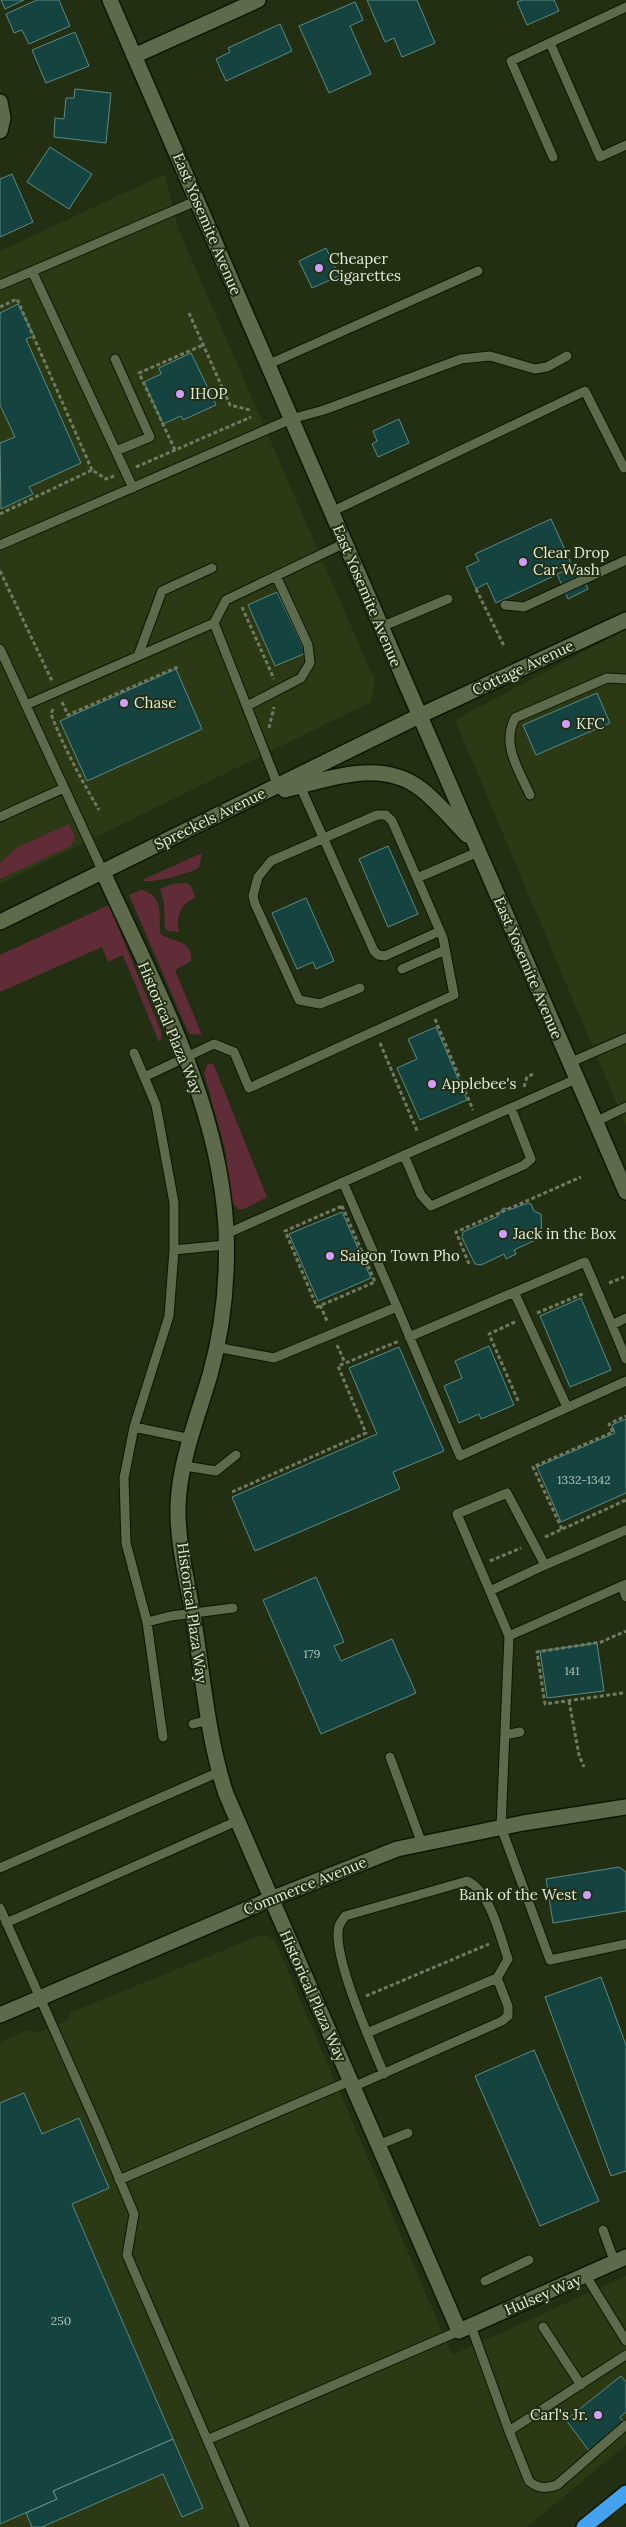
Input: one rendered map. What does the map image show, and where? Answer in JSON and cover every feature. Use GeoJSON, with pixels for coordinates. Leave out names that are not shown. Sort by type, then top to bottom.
{"type":"FeatureCollection","features":[{"type":"Feature","properties":{"kind":"highway"},"geometry":{"type":"LineString","coordinates":[[584,2527],[626,2493]]}},
{"type":"Feature","properties":{"kind":"street","name":"East Yosemite Avenue"},"geometry":{"type":"LineString","coordinates":[[110,0],[626,1192]]}},
{"type":"Feature","properties":{"kind":"street"},"geometry":{"type":"LineString","coordinates":[[134,56],[258,0]]}},
{"type":"Feature","properties":{"kind":"street"},"geometry":{"type":"LineString","coordinates":[[0,102],[3,118],[0,131]]}},
{"type":"Feature","properties":{"kind":"street","name":"Cottage Avenue"},"geometry":{"type":"LineString","coordinates":[[419,716],[626,620]]}},
{"type":"Feature","properties":{"kind":"street","name":"Spreckels Avenue"},"geometry":{"type":"LineString","coordinates":[[0,922],[419,716]]}},
{"type":"Feature","properties":{"kind":"street"},"geometry":{"type":"LineString","coordinates":[[257,797],[349,774],[379,773],[398,777],[421,789],[476,847]]}},
{"type":"Feature","properties":{"kind":"street","name":"Historical Plaza Way"},"geometry":{"type":"LineString","coordinates":[[103,872],[186,1058],[206,1116],[222,1189],[226,1239],[225,1284],[216,1347],[190,1439],[178,1505],[184,1569],[218,1772],[237,1821],[378,2145],[465,2328]]}},
{"type":"Feature","properties":{"kind":"street","name":"Commerce Avenue"},"geometry":{"type":"LineString","coordinates":[[0,2015],[271,1899],[397,1849],[501,1827],[626,1807]]}},
{"type":"Feature","properties":{"kind":"street","name":"Hulsey Way"},"geometry":{"type":"LineString","coordinates":[[465,2328],[620,2260]]}},
{"type":"Feature","properties":{"kind":"lane"},"geometry":{"type":"LineString","coordinates":[[553,157],[511,61],[626,7]]}},
{"type":"Feature","properties":{"kind":"lane"},"geometry":{"type":"LineString","coordinates":[[550,43],[600,157],[626,145]]}},
{"type":"Feature","properties":{"kind":"lane"},"geometry":{"type":"LineString","coordinates":[[0,285],[196,201]]}},
{"type":"Feature","properties":{"kind":"lane"},"geometry":{"type":"LineString","coordinates":[[32,271],[133,488]]}},
{"type":"Feature","properties":{"kind":"lane"},"geometry":{"type":"LineString","coordinates":[[267,365],[478,271]]}},
{"type":"Feature","properties":{"kind":"lane"},"geometry":{"type":"LineString","coordinates":[[0,545],[291,419],[324,410],[461,359],[490,356],[535,369],[547,367],[567,356]]}},
{"type":"Feature","properties":{"kind":"lane"},"geometry":{"type":"LineString","coordinates":[[114,359],[150,437],[116,451]]}},
{"type":"Feature","properties":{"kind":"lane"},"geometry":{"type":"LineString","coordinates":[[331,512],[585,391],[624,468]]}},
{"type":"Feature","properties":{"kind":"lane"},"geometry":{"type":"LineString","coordinates":[[26,705],[214,623],[226,600],[345,544]]}},
{"type":"Feature","properties":{"kind":"lane"},"geometry":{"type":"LineString","coordinates":[[505,605],[524,607],[626,560]]}},
{"type":"Feature","properties":{"kind":"lane"},"geometry":{"type":"LineString","coordinates":[[138,656],[162,592],[212,568]]}},
{"type":"Feature","properties":{"kind":"lane"},"geometry":{"type":"LineString","coordinates":[[247,706],[301,678],[307,671],[311,655],[308,644],[276,576]]}},
{"type":"Feature","properties":{"kind":"lane"},"geometry":{"type":"LineString","coordinates":[[381,627],[448,599]]}},
{"type":"Feature","properties":{"kind":"lane"},"geometry":{"type":"LineString","coordinates":[[214,623],[278,786]]}},
{"type":"Feature","properties":{"kind":"lane"},"geometry":{"type":"LineString","coordinates":[[0,650],[103,872]]}},
{"type":"Feature","properties":{"kind":"lane"},"geometry":{"type":"LineString","coordinates":[[530,795],[509,749],[508,738],[515,718],[607,678],[626,679]]}},
{"type":"Feature","properties":{"kind":"lane"},"geometry":{"type":"LineString","coordinates":[[300,786],[374,951],[378,955],[385,956],[440,931]]}},
{"type":"Feature","properties":{"kind":"lane"},"geometry":{"type":"LineString","coordinates":[[0,817],[64,788]]}},
{"type":"Feature","properties":{"kind":"lane"},"geometry":{"type":"LineString","coordinates":[[144,1077],[214,1044],[234,1052],[249,1088],[454,995],[440,931],[392,821],[386,816],[376,816],[271,861],[264,868],[255,886],[255,904],[300,1000],[320,1004],[360,988]]}},
{"type":"Feature","properties":{"kind":"lane"},"geometry":{"type":"LineString","coordinates":[[417,878],[476,847]]}},
{"type":"Feature","properties":{"kind":"lane"},"geometry":{"type":"LineString","coordinates":[[402,969],[445,950]]}},
{"type":"Feature","properties":{"kind":"lane"},"geometry":{"type":"LineString","coordinates":[[569,1063],[626,1038]]}},
{"type":"Feature","properties":{"kind":"lane"},"geometry":{"type":"LineString","coordinates":[[134,1053],[156,1106],[172,1191],[174,1250],[170,1316],[134,1427],[124,1478],[126,1543],[147,1622],[163,1737]]}},
{"type":"Feature","properties":{"kind":"lane"},"geometry":{"type":"LineString","coordinates":[[174,1250],[226,1239],[343,1182],[576,1079]]}},
{"type":"Feature","properties":{"kind":"lane"},"geometry":{"type":"LineString","coordinates":[[595,1122],[626,1107]]}},
{"type":"Feature","properties":{"kind":"lane"},"geometry":{"type":"LineString","coordinates":[[404,1155],[421,1195],[430,1206],[524,1165],[530,1159],[511,1108]]}},
{"type":"Feature","properties":{"kind":"lane"},"geometry":{"type":"LineString","coordinates":[[343,1182],[460,1456],[626,1381]]}},
{"type":"Feature","properties":{"kind":"lane"},"geometry":{"type":"LineString","coordinates":[[409,1337],[585,1262],[626,1359]]}},
{"type":"Feature","properties":{"kind":"lane"},"geometry":{"type":"LineString","coordinates":[[514,1292],[567,1407]]}},
{"type":"Feature","properties":{"kind":"lane"},"geometry":{"type":"LineString","coordinates":[[216,1347],[274,1358],[396,1307]]}},
{"type":"Feature","properties":{"kind":"lane"},"geometry":{"type":"LineString","coordinates":[[612,1325],[626,1318]]}},
{"type":"Feature","properties":{"kind":"lane"},"geometry":{"type":"LineString","coordinates":[[134,1427],[190,1439]]}},
{"type":"Feature","properties":{"kind":"lane"},"geometry":{"type":"LineString","coordinates":[[185,1466],[216,1472],[236,1455]]}},
{"type":"Feature","properties":{"kind":"lane"},"geometry":{"type":"LineString","coordinates":[[545,1565],[507,1493],[457,1514],[509,1636],[501,1827],[550,1960],[626,1944]]}},
{"type":"Feature","properties":{"kind":"lane"},"geometry":{"type":"LineString","coordinates":[[490,1591],[626,1530]]}},
{"type":"Feature","properties":{"kind":"lane"},"geometry":{"type":"LineString","coordinates":[[509,1636],[624,1585],[626,1598]]}},
{"type":"Feature","properties":{"kind":"lane"},"geometry":{"type":"LineString","coordinates":[[147,1622],[171,1616],[233,1608]]}},
{"type":"Feature","properties":{"kind":"lane"},"geometry":{"type":"LineString","coordinates":[[193,1724],[209,1720]]}},
{"type":"Feature","properties":{"kind":"lane"},"geometry":{"type":"LineString","coordinates":[[505,1735],[520,1732]]}},
{"type":"Feature","properties":{"kind":"lane"},"geometry":{"type":"LineString","coordinates":[[390,1758],[422,1844]]}},
{"type":"Feature","properties":{"kind":"lane"},"geometry":{"type":"LineString","coordinates":[[0,1868],[218,1772]]}},
{"type":"Feature","properties":{"kind":"lane"},"geometry":{"type":"LineString","coordinates":[[6,1923],[237,1821]]}},
{"type":"Feature","properties":{"kind":"lane"},"geometry":{"type":"LineString","coordinates":[[367,2033],[497,1978],[508,1959],[483,1893],[474,1884],[467,1881],[345,1916],[339,1926],[339,1942],[354,2001],[367,2033],[384,2074]]}},
{"type":"Feature","properties":{"kind":"lane"},"geometry":{"type":"LineString","coordinates":[[0,1908],[134,2214],[127,2254],[245,2527]]}},
{"type":"Feature","properties":{"kind":"lane"},"geometry":{"type":"LineString","coordinates":[[119,2180],[352,2084],[384,2074],[502,2021],[508,2016],[508,2006],[497,1978]]}},
{"type":"Feature","properties":{"kind":"lane"},"geometry":{"type":"LineString","coordinates":[[378,2145],[408,2133]]}},
{"type":"Feature","properties":{"kind":"lane"},"geometry":{"type":"LineString","coordinates":[[603,2230],[620,2260]]}},
{"type":"Feature","properties":{"kind":"lane"},"geometry":{"type":"LineString","coordinates":[[485,2281],[529,2260]]}},
{"type":"Feature","properties":{"kind":"lane"},"geometry":{"type":"LineString","coordinates":[[586,2276],[626,2341]]}},
{"type":"Feature","properties":{"kind":"lane"},"geometry":{"type":"LineString","coordinates":[[544,2327],[581,2385]]}},
{"type":"Feature","properties":{"kind":"lane"},"geometry":{"type":"LineString","coordinates":[[207,2440],[465,2328],[529,2481],[534,2486],[550,2488],[557,2485],[626,2425]]}},
{"type":"Feature","properties":{"kind":"lane"},"geometry":{"type":"LineString","coordinates":[[509,2432],[626,2356]]}},
{"type":"Feature","properties":{"kind":"path"},"geometry":{"type":"LineString","coordinates":[[0,307],[17,299],[92,470]]}},
{"type":"Feature","properties":{"kind":"path"},"geometry":{"type":"LineString","coordinates":[[189,313],[230,405],[250,410]]}},
{"type":"Feature","properties":{"kind":"path"},"geometry":{"type":"LineString","coordinates":[[174,450],[139,373],[203,345]]}},
{"type":"Feature","properties":{"kind":"path"},"geometry":{"type":"LineString","coordinates":[[0,571],[68,715],[180,666]]}},
{"type":"Feature","properties":{"kind":"path"},"geometry":{"type":"LineString","coordinates":[[476,589],[504,646]]}},
{"type":"Feature","properties":{"kind":"path"},"geometry":{"type":"LineString","coordinates":[[250,603],[242,606],[284,702],[274,706],[269,728],[272,733]]}},
{"type":"Feature","properties":{"kind":"path"},"geometry":{"type":"LineString","coordinates":[[62,704],[53,709],[51,714],[76,771],[99,810]]}},
{"type":"Feature","properties":{"kind":"path"},"geometry":{"type":"LineString","coordinates":[[435,1019],[473,1110]]}},
{"type":"Feature","properties":{"kind":"path"},"geometry":{"type":"LineString","coordinates":[[380,1042],[418,1133]]}},
{"type":"Feature","properties":{"kind":"path"},"geometry":{"type":"LineString","coordinates":[[469,1264],[456,1232],[581,1177]]}},
{"type":"Feature","properties":{"kind":"path"},"geometry":{"type":"LineString","coordinates":[[342,1206],[375,1282],[317,1307],[285,1231],[342,1206]]}},
{"type":"Feature","properties":{"kind":"path"},"geometry":{"type":"LineString","coordinates":[[232,1492],[366,1433],[338,1366],[401,1340],[405,1349]]}},
{"type":"Feature","properties":{"kind":"path"},"geometry":{"type":"LineString","coordinates":[[562,1529],[533,1467],[613,1432],[609,1424],[626,1416]]}},
{"type":"Feature","properties":{"kind":"path"},"geometry":{"type":"LineString","coordinates":[[623,1693],[545,1704],[537,1652],[601,1642],[626,1631]]}},
{"type":"Feature","properties":{"kind":"path"},"geometry":{"type":"LineString","coordinates":[[569,1701],[578,1755],[584,1767]]}},
{"type":"Feature","properties":{"kind":"path"},"geometry":{"type":"LineString","coordinates":[[354,2001],[490,1944]]}},
{"type":"Feature","properties":{"kind":"shaded area"},"geometry":{"type":"Polygon","coordinates":[[[165,174],[178,228],[375,681],[371,702],[0,884],[0,251],[165,174]]]}},
{"type":"Feature","properties":{"kind":"shaded area"},"geometry":{"type":"Polygon","coordinates":[[[626,629],[626,1126],[455,720],[626,629]]]}},
{"type":"Feature","properties":{"kind":"shaded area"},"geometry":{"type":"Polygon","coordinates":[[[69,824],[75,837],[71,846],[0,879],[0,863],[18,847],[69,824]]]}},
{"type":"Feature","properties":{"kind":"shaded area"},"geometry":{"type":"Polygon","coordinates":[[[202,853],[199,868],[161,880],[142,880],[202,853]]]}},
{"type":"Feature","properties":{"kind":"shaded area"},"geometry":{"type":"Polygon","coordinates":[[[186,883],[191,886],[195,897],[180,912],[178,921],[179,932],[168,931],[165,928],[164,903],[160,889],[172,884],[186,883]]]}},
{"type":"Feature","properties":{"kind":"shaded area"},"geometry":{"type":"Polygon","coordinates":[[[141,890],[154,896],[157,901],[160,912],[160,933],[184,944],[191,954],[191,961],[175,970],[202,1035],[189,1034],[129,895],[141,890]]]}},
{"type":"Feature","properties":{"kind":"shaded area"},"geometry":{"type":"Polygon","coordinates":[[[109,905],[161,1031],[162,1038],[159,1042],[123,955],[108,962],[102,947],[0,992],[0,955],[109,905]]]}},
{"type":"Feature","properties":{"kind":"shaded area"},"geometry":{"type":"Polygon","coordinates":[[[213,1063],[267,1197],[244,1209],[238,1209],[232,1203],[225,1149],[204,1073],[207,1065],[213,1063]]]}},
{"type":"Feature","properties":{"kind":"shaded area"},"geometry":{"type":"Polygon","coordinates":[[[264,1934],[275,1941],[452,2355],[626,2276],[626,2445],[527,2527],[0,2527],[0,2042],[28,2030],[40,2032],[68,2020],[71,2012],[264,1934]]]}},
{"type":"Feature","properties":{"kind":"building"},"geometry":{"type":"Polygon","coordinates":[[[1,0],[24,0],[5,9],[1,0]]]}},
{"type":"Feature","properties":{"kind":"building"},"geometry":{"type":"Polygon","coordinates":[[[37,0],[59,0],[70,26],[29,44],[22,30],[14,33],[6,14],[37,0]]]}},
{"type":"Feature","properties":{"kind":"building"},"geometry":{"type":"Polygon","coordinates":[[[367,0],[417,0],[435,43],[402,57],[394,38],[385,42],[367,0]]]}},
{"type":"Feature","properties":{"kind":"building"},"geometry":{"type":"Polygon","coordinates":[[[522,0],[554,0],[559,11],[527,25],[517,2],[522,0]]]}},
{"type":"Feature","properties":{"kind":"building"},"geometry":{"type":"Polygon","coordinates":[[[355,2],[363,20],[350,26],[371,74],[329,93],[299,26],[355,2]]]}},
{"type":"Feature","properties":{"kind":"building"},"geometry":{"type":"Polygon","coordinates":[[[280,24],[292,51],[226,81],[216,59],[230,52],[228,48],[280,24]]]}},
{"type":"Feature","properties":{"kind":"building"},"geometry":{"type":"Polygon","coordinates":[[[75,32],[89,66],[46,83],[32,50],[75,32]]]}},
{"type":"Feature","properties":{"kind":"building"},"geometry":{"type":"Polygon","coordinates":[[[75,89],[111,93],[106,143],[54,137],[55,118],[64,119],[66,98],[74,98],[75,89]]]}},
{"type":"Feature","properties":{"kind":"building"},"geometry":{"type":"Polygon","coordinates":[[[50,147],[92,174],[69,209],[27,182],[50,147]]]}},
{"type":"Feature","properties":{"kind":"building"},"geometry":{"type":"Polygon","coordinates":[[[12,174],[33,222],[0,237],[0,179],[12,174]]]}},
{"type":"Feature","properties":{"kind":"building"},"geometry":{"type":"Polygon","coordinates":[[[326,248],[339,276],[312,288],[299,261],[326,248]]]}},
{"type":"Feature","properties":{"kind":"building"},"geometry":{"type":"Polygon","coordinates":[[[18,304],[34,336],[26,339],[81,463],[29,487],[33,494],[1,509],[0,443],[15,437],[0,405],[0,313],[18,304]]]}},
{"type":"Feature","properties":{"kind":"building","name":"IHOP"},"geometry":{"type":"Polygon","coordinates":[[[191,353],[216,405],[183,420],[181,416],[163,424],[144,382],[161,374],[159,368],[191,353]]]}},
{"type":"Feature","properties":{"kind":"building"},"geometry":{"type":"Polygon","coordinates":[[[399,419],[409,443],[378,457],[372,444],[377,441],[373,431],[399,419]]]}},
{"type":"Feature","properties":{"kind":"building","name":"Clear Drop Car Wash"},"geometry":{"type":"Polygon","coordinates":[[[551,519],[571,563],[554,571],[556,575],[496,603],[487,583],[476,589],[466,567],[479,561],[475,554],[551,519]]]}},
{"type":"Feature","properties":{"kind":"building"},"geometry":{"type":"Polygon","coordinates":[[[577,565],[588,589],[568,599],[557,574],[577,565]]]}},
{"type":"Feature","properties":{"kind":"building"},"geometry":{"type":"Polygon","coordinates":[[[277,592],[306,653],[275,666],[248,605],[277,592]]]}},
{"type":"Feature","properties":{"kind":"building"},"geometry":{"type":"Polygon","coordinates":[[[176,669],[202,729],[87,781],[60,721],[176,669]]]}},
{"type":"Feature","properties":{"kind":"building","name":"KFC"},"geometry":{"type":"Polygon","coordinates":[[[597,693],[610,723],[536,755],[523,725],[597,693]]]}},
{"type":"Feature","properties":{"kind":"building"},"geometry":{"type":"Polygon","coordinates":[[[388,846],[418,914],[388,927],[359,859],[388,846]]]}},
{"type":"Feature","properties":{"kind":"building"},"geometry":{"type":"Polygon","coordinates":[[[306,898],[334,961],[316,969],[313,962],[297,969],[272,913],[306,898]]]}},
{"type":"Feature","properties":{"kind":"building","name":"Applebee's"},"geometry":{"type":"Polygon","coordinates":[[[436,1027],[467,1100],[420,1120],[397,1068],[417,1059],[408,1039],[436,1027]]]}},
{"type":"Feature","properties":{"kind":"building","name":"Jack in the Box"},"geometry":{"type":"Polygon","coordinates":[[[528,1203],[531,1204],[534,1211],[541,1214],[542,1237],[514,1250],[516,1254],[506,1259],[504,1254],[481,1265],[475,1264],[462,1238],[463,1232],[497,1217],[503,1208],[512,1209],[528,1203]]]}},
{"type":"Feature","properties":{"kind":"building","name":"Saigon Town Pho"},"geometry":{"type":"Polygon","coordinates":[[[342,1212],[371,1278],[318,1301],[289,1234],[342,1212]]]}},
{"type":"Feature","properties":{"kind":"building"},"geometry":{"type":"Polygon","coordinates":[[[581,1298],[611,1370],[570,1387],[540,1316],[581,1298]]]}},
{"type":"Feature","properties":{"kind":"building"},"geometry":{"type":"Polygon","coordinates":[[[489,1346],[514,1405],[481,1419],[479,1414],[459,1423],[444,1386],[462,1378],[455,1361],[489,1346]]]}},
{"type":"Feature","properties":{"kind":"building"},"geometry":{"type":"Polygon","coordinates":[[[399,1347],[444,1451],[393,1472],[400,1489],[255,1551],[232,1497],[377,1434],[349,1368],[399,1347]]]}},
{"type":"Feature","properties":{"kind":"building"},"geometry":{"type":"Polygon","coordinates":[[[626,1419],[626,1493],[561,1522],[537,1467],[615,1433],[612,1425],[626,1419]]]}},
{"type":"Feature","properties":{"kind":"building"},"geometry":{"type":"Polygon","coordinates":[[[316,1577],[344,1642],[334,1646],[341,1661],[392,1639],[416,1693],[321,1734],[263,1600],[316,1577]]]}},
{"type":"Feature","properties":{"kind":"building"},"geometry":{"type":"Polygon","coordinates":[[[597,1643],[604,1691],[547,1698],[540,1651],[597,1643]]]}},
{"type":"Feature","properties":{"kind":"building","name":"Bank of the West"},"geometry":{"type":"Polygon","coordinates":[[[619,1867],[626,1872],[626,1911],[553,1923],[546,1879],[619,1867]]]}},
{"type":"Feature","properties":{"kind":"building"},"geometry":{"type":"Polygon","coordinates":[[[601,1977],[626,2045],[626,2171],[611,2176],[545,1997],[601,1977]]]}},
{"type":"Feature","properties":{"kind":"building"},"geometry":{"type":"Polygon","coordinates":[[[534,2050],[599,2201],[540,2226],[475,2076],[534,2050]]]}},
{"type":"Feature","properties":{"kind":"building"},"geometry":{"type":"Polygon","coordinates":[[[24,2093],[42,2134],[79,2118],[109,2188],[72,2204],[173,2439],[53,2491],[57,2499],[0,2524],[0,2103],[24,2093]]]}},
{"type":"Feature","properties":{"kind":"building","name":"Carl's Jr."},"geometry":{"type":"Polygon","coordinates":[[[621,2376],[626,2382],[626,2412],[620,2417],[625,2424],[590,2452],[566,2420],[621,2376]]]}},
{"type":"Feature","properties":{"kind":"building"},"geometry":{"type":"Polygon","coordinates":[[[173,2439],[203,2508],[182,2517],[163,2474],[42,2527],[32,2527],[26,2513],[57,2499],[53,2491],[173,2439]]]}},
{"type":"Feature","properties":{"kind":"place","name":"Cheaper Cigarettes"},"geometry":{"type":"Point","coordinates":[319,268]}},
{"type":"Feature","properties":{"kind":"place","name":"IHOP"},"geometry":{"type":"Point","coordinates":[180,394]}},
{"type":"Feature","properties":{"kind":"place","name":"Clear Drop Car Wash"},"geometry":{"type":"Point","coordinates":[523,562]}},
{"type":"Feature","properties":{"kind":"place","name":"Chase"},"geometry":{"type":"Point","coordinates":[124,703]}},
{"type":"Feature","properties":{"kind":"place","name":"KFC"},"geometry":{"type":"Point","coordinates":[566,724]}},
{"type":"Feature","properties":{"kind":"place","name":"Applebee's"},"geometry":{"type":"Point","coordinates":[432,1084]}},
{"type":"Feature","properties":{"kind":"place","name":"Jack in the Box"},"geometry":{"type":"Point","coordinates":[503,1234]}},
{"type":"Feature","properties":{"kind":"place","name":"Saigon Town Pho"},"geometry":{"type":"Point","coordinates":[330,1256]}},
{"type":"Feature","properties":{"kind":"place","name":"Bank of the West"},"geometry":{"type":"Point","coordinates":[587,1895]}},
{"type":"Feature","properties":{"kind":"place","name":"Carl's Jr."},"geometry":{"type":"Point","coordinates":[598,2415]}}]}
